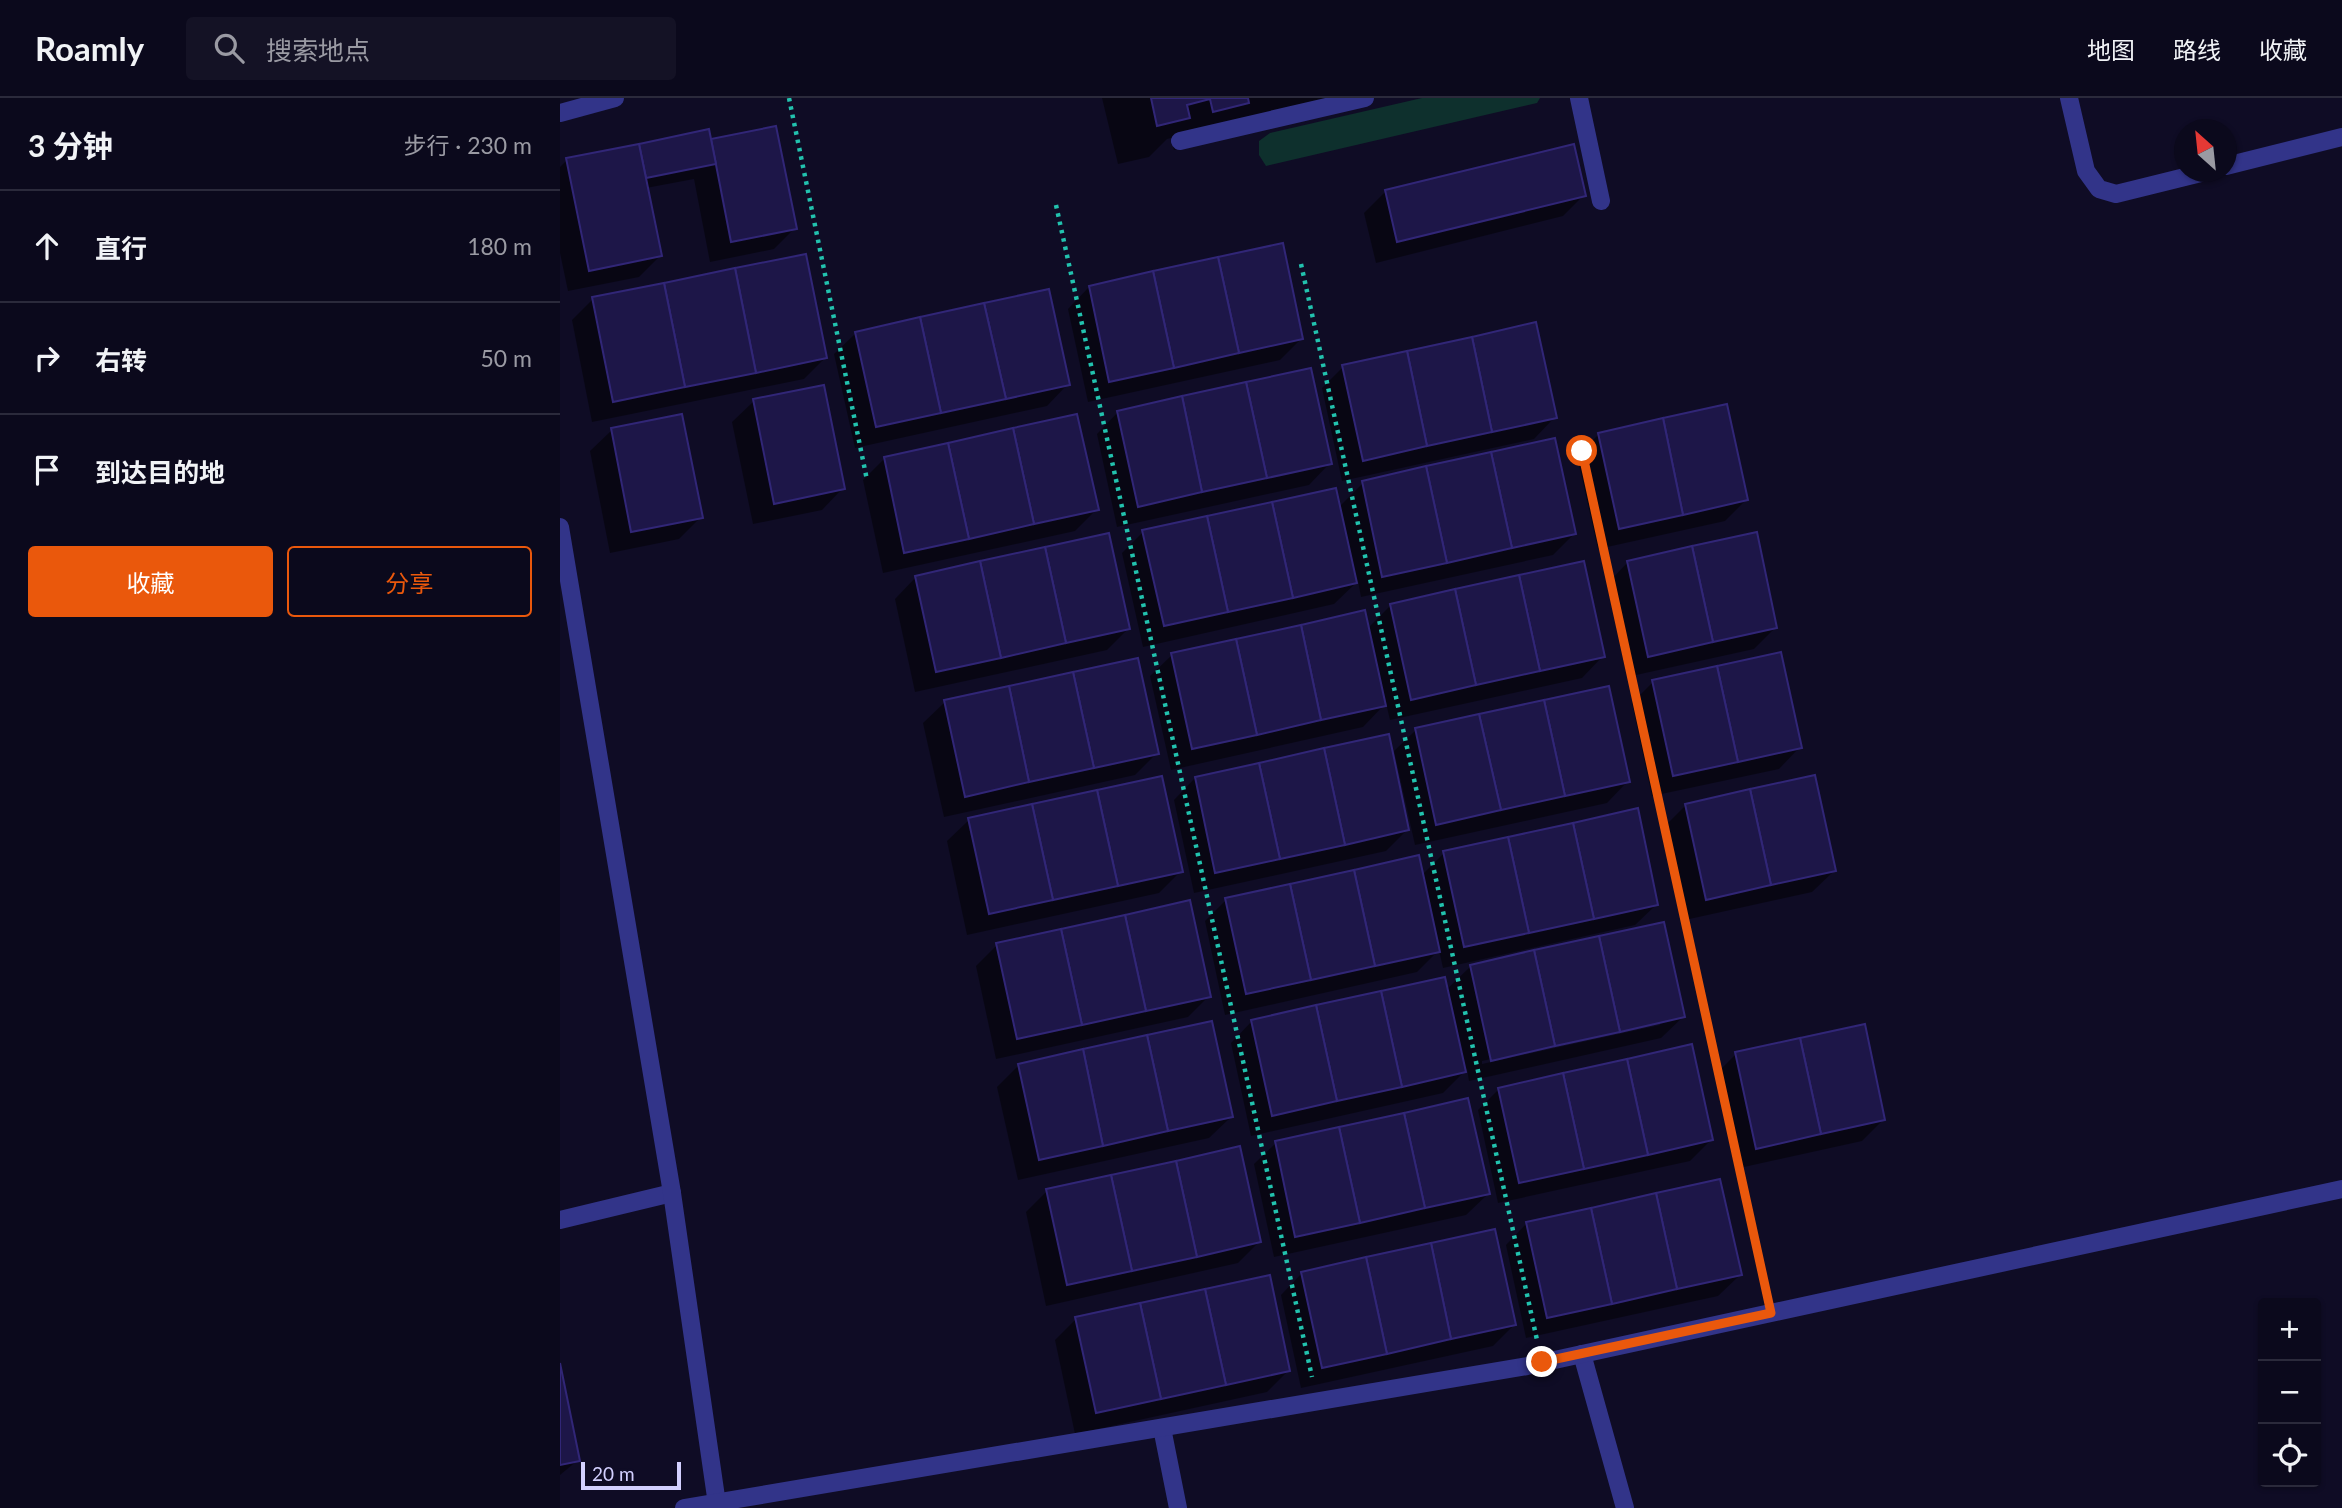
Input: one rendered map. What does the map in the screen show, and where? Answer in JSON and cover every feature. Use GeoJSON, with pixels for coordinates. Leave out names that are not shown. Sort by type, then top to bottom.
{"type":"FeatureCollection","features":[{"type":"Feature","properties":{"kind":"street"},"geometry":{"type":"LineString","coordinates":[[560,113],[615,98]]}},
{"type":"Feature","properties":{"kind":"street"},"geometry":{"type":"LineString","coordinates":[[1180,141],[1365,98]]}},
{"type":"Feature","properties":{"kind":"street"},"geometry":{"type":"LineString","coordinates":[[1579,98],[1601,201]]}},
{"type":"Feature","properties":{"kind":"street"},"geometry":{"type":"LineString","coordinates":[[2069,98],[2086,171],[2099,189],[2116,194],[2174,180]]}},
{"type":"Feature","properties":{"kind":"street"},"geometry":{"type":"LineString","coordinates":[[2237,163],[2342,136]]}},
{"type":"Feature","properties":{"kind":"street"},"geometry":{"type":"LineString","coordinates":[[560,527],[672,1193],[717,1504]]}},
{"type":"Feature","properties":{"kind":"street"},"geometry":{"type":"LineString","coordinates":[[684,1508],[1542,1362],[2342,1189]]}},
{"type":"Feature","properties":{"kind":"street"},"geometry":{"type":"LineString","coordinates":[[560,1220],[672,1193]]}},
{"type":"Feature","properties":{"kind":"street"},"geometry":{"type":"LineString","coordinates":[[1582,1354],[1625,1508]]}},
{"type":"Feature","properties":{"kind":"street"},"geometry":{"type":"LineString","coordinates":[[1162,1428],[1178,1508]]}},
{"type":"Feature","properties":{"kind":"path"},"geometry":{"type":"LineString","coordinates":[[789,98],[867,480]]}},
{"type":"Feature","properties":{"kind":"path"},"geometry":{"type":"LineString","coordinates":[[1056,205],[1317,1401]]}},
{"type":"Feature","properties":{"kind":"path"},"geometry":{"type":"LineString","coordinates":[[1301,264],[1542,1362]]}},
{"type":"Feature","properties":{"kind":"path"},"geometry":{"type":"LineString","coordinates":[[1582,451],[1771,1313]]}},
{"type":"Feature","properties":{"kind":"green space"},"geometry":{"type":"Polygon","coordinates":[[[1422,98],[1540,98],[1537,103],[1266,166],[1259,155],[1259,141],[1270,133],[1422,98]]]}},
{"type":"Feature","properties":{"kind":"building"},"geometry":{"type":"Polygon","coordinates":[[[1151,98],[1248,98],[1249,103],[1213,112],[1210,99],[1187,105],[1190,118],[1157,126],[1151,98]]]}},
{"type":"Feature","properties":{"kind":"building"},"geometry":{"type":"Polygon","coordinates":[[[776,126],[797,229],[731,242],[711,139],[776,126]]]}},
{"type":"Feature","properties":{"kind":"building"},"geometry":{"type":"Polygon","coordinates":[[[709,129],[716,164],[646,178],[639,144],[709,129]]]}},
{"type":"Feature","properties":{"kind":"building"},"geometry":{"type":"Polygon","coordinates":[[[639,144],[662,256],[589,271],[566,158],[639,144]]]}},
{"type":"Feature","properties":{"kind":"building"},"geometry":{"type":"Polygon","coordinates":[[[1574,144],[1586,196],[1397,242],[1385,190],[1574,144]]]}},
{"type":"Feature","properties":{"kind":"building"},"geometry":{"type":"Polygon","coordinates":[[[1283,243],[1303,339],[1239,353],[1218,257],[1283,243]]]}},
{"type":"Feature","properties":{"kind":"building"},"geometry":{"type":"Polygon","coordinates":[[[806,254],[827,358],[756,373],[735,268],[806,254]]]}},
{"type":"Feature","properties":{"kind":"building"},"geometry":{"type":"Polygon","coordinates":[[[1218,257],[1239,353],[1174,368],[1153,271],[1218,257]]]}},
{"type":"Feature","properties":{"kind":"building"},"geometry":{"type":"Polygon","coordinates":[[[735,268],[756,373],[685,387],[664,283],[735,268]]]}},
{"type":"Feature","properties":{"kind":"building"},"geometry":{"type":"Polygon","coordinates":[[[1153,271],[1174,368],[1109,382],[1089,286],[1153,271]]]}},
{"type":"Feature","properties":{"kind":"building"},"geometry":{"type":"Polygon","coordinates":[[[664,283],[685,387],[613,402],[592,297],[664,283]]]}},
{"type":"Feature","properties":{"kind":"building"},"geometry":{"type":"Polygon","coordinates":[[[1049,289],[1070,385],[1006,399],[984,303],[1049,289]]]}},
{"type":"Feature","properties":{"kind":"building"},"geometry":{"type":"Polygon","coordinates":[[[984,303],[1006,399],[941,413],[920,317],[984,303]]]}},
{"type":"Feature","properties":{"kind":"building"},"geometry":{"type":"Polygon","coordinates":[[[920,317],[941,413],[876,427],[855,332],[920,317]]]}},
{"type":"Feature","properties":{"kind":"building"},"geometry":{"type":"Polygon","coordinates":[[[1536,322],[1557,418],[1492,432],[1472,337],[1536,322]]]}},
{"type":"Feature","properties":{"kind":"building"},"geometry":{"type":"Polygon","coordinates":[[[1472,337],[1492,432],[1427,446],[1407,351],[1472,337]]]}},
{"type":"Feature","properties":{"kind":"building"},"geometry":{"type":"Polygon","coordinates":[[[1407,351],[1427,446],[1363,461],[1342,365],[1407,351]]]}},
{"type":"Feature","properties":{"kind":"building"},"geometry":{"type":"Polygon","coordinates":[[[1311,368],[1332,464],[1267,478],[1246,382],[1311,368]]]}},
{"type":"Feature","properties":{"kind":"building"},"geometry":{"type":"Polygon","coordinates":[[[1246,382],[1267,478],[1202,492],[1182,396],[1246,382]]]}},
{"type":"Feature","properties":{"kind":"building"},"geometry":{"type":"Polygon","coordinates":[[[824,385],[845,489],[774,504],[753,399],[824,385]]]}},
{"type":"Feature","properties":{"kind":"building"},"geometry":{"type":"Polygon","coordinates":[[[1182,396],[1202,492],[1138,507],[1117,411],[1182,396]]]}},
{"type":"Feature","properties":{"kind":"building"},"geometry":{"type":"Polygon","coordinates":[[[1727,404],[1748,500],[1683,515],[1663,418],[1727,404]]]}},
{"type":"Feature","properties":{"kind":"building"},"geometry":{"type":"Polygon","coordinates":[[[682,414],[703,518],[631,532],[611,428],[682,414]]]}},
{"type":"Feature","properties":{"kind":"building"},"geometry":{"type":"Polygon","coordinates":[[[1077,414],[1099,510],[1034,524],[1013,428],[1077,414]]]}},
{"type":"Feature","properties":{"kind":"building"},"geometry":{"type":"Polygon","coordinates":[[[1663,418],[1683,515],[1619,529],[1598,433],[1663,418]]]}},
{"type":"Feature","properties":{"kind":"building"},"geometry":{"type":"Polygon","coordinates":[[[1013,428],[1034,524],[969,539],[948,443],[1013,428]]]}},
{"type":"Feature","properties":{"kind":"building"},"geometry":{"type":"Polygon","coordinates":[[[1555,438],[1576,534],[1512,548],[1491,452],[1555,438]]]}},
{"type":"Feature","properties":{"kind":"building"},"geometry":{"type":"Polygon","coordinates":[[[948,443],[969,539],[904,553],[884,457],[948,443]]]}},
{"type":"Feature","properties":{"kind":"building"},"geometry":{"type":"Polygon","coordinates":[[[1491,452],[1512,548],[1447,563],[1426,466],[1491,452]]]}},
{"type":"Feature","properties":{"kind":"building"},"geometry":{"type":"Polygon","coordinates":[[[1426,466],[1447,563],[1382,577],[1362,481],[1426,466]]]}},
{"type":"Feature","properties":{"kind":"building"},"geometry":{"type":"Polygon","coordinates":[[[1336,488],[1357,583],[1293,598],[1272,502],[1336,488]]]}},
{"type":"Feature","properties":{"kind":"building"},"geometry":{"type":"Polygon","coordinates":[[[1272,502],[1293,598],[1228,612],[1207,516],[1272,502]]]}},
{"type":"Feature","properties":{"kind":"building"},"geometry":{"type":"Polygon","coordinates":[[[1207,516],[1228,612],[1164,626],[1142,530],[1207,516]]]}},
{"type":"Feature","properties":{"kind":"building"},"geometry":{"type":"Polygon","coordinates":[[[1757,532],[1777,628],[1713,642],[1692,546],[1757,532]]]}},
{"type":"Feature","properties":{"kind":"building"},"geometry":{"type":"Polygon","coordinates":[[[1109,533],[1130,629],[1066,643],[1045,547],[1109,533]]]}},
{"type":"Feature","properties":{"kind":"building"},"geometry":{"type":"Polygon","coordinates":[[[1692,546],[1713,642],[1648,657],[1627,561],[1692,546]]]}},
{"type":"Feature","properties":{"kind":"building"},"geometry":{"type":"Polygon","coordinates":[[[1045,547],[1066,643],[1001,658],[980,561],[1045,547]]]}},
{"type":"Feature","properties":{"kind":"building"},"geometry":{"type":"Polygon","coordinates":[[[980,561],[1001,658],[936,672],[915,576],[980,561]]]}},
{"type":"Feature","properties":{"kind":"building"},"geometry":{"type":"Polygon","coordinates":[[[1584,561],[1605,657],[1540,671],[1519,575],[1584,561]]]}},
{"type":"Feature","properties":{"kind":"building"},"geometry":{"type":"Polygon","coordinates":[[[1519,575],[1540,671],[1476,685],[1455,589],[1519,575]]]}},
{"type":"Feature","properties":{"kind":"building"},"geometry":{"type":"Polygon","coordinates":[[[1455,589],[1476,685],[1411,700],[1390,604],[1455,589]]]}},
{"type":"Feature","properties":{"kind":"building"},"geometry":{"type":"Polygon","coordinates":[[[1365,610],[1386,706],[1321,720],[1301,625],[1365,610]]]}},
{"type":"Feature","properties":{"kind":"building"},"geometry":{"type":"Polygon","coordinates":[[[1301,625],[1321,720],[1257,735],[1236,639],[1301,625]]]}},
{"type":"Feature","properties":{"kind":"building"},"geometry":{"type":"Polygon","coordinates":[[[1236,639],[1257,735],[1192,749],[1171,653],[1236,639]]]}},
{"type":"Feature","properties":{"kind":"building"},"geometry":{"type":"Polygon","coordinates":[[[1781,652],[1802,748],[1738,762],[1717,666],[1781,652]]]}},
{"type":"Feature","properties":{"kind":"building"},"geometry":{"type":"Polygon","coordinates":[[[1138,658],[1159,754],[1094,768],[1073,672],[1138,658]]]}},
{"type":"Feature","properties":{"kind":"building"},"geometry":{"type":"Polygon","coordinates":[[[1717,666],[1738,762],[1673,776],[1652,680],[1717,666]]]}},
{"type":"Feature","properties":{"kind":"building"},"geometry":{"type":"Polygon","coordinates":[[[1073,672],[1094,768],[1029,782],[1009,686],[1073,672]]]}},
{"type":"Feature","properties":{"kind":"building"},"geometry":{"type":"Polygon","coordinates":[[[1009,686],[1029,782],[965,797],[944,700],[1009,686]]]}},
{"type":"Feature","properties":{"kind":"building"},"geometry":{"type":"Polygon","coordinates":[[[1609,686],[1630,782],[1565,796],[1544,700],[1609,686]]]}},
{"type":"Feature","properties":{"kind":"building"},"geometry":{"type":"Polygon","coordinates":[[[1544,700],[1565,796],[1501,810],[1479,714],[1544,700]]]}},
{"type":"Feature","properties":{"kind":"building"},"geometry":{"type":"Polygon","coordinates":[[[1479,714],[1501,810],[1436,825],[1415,728],[1479,714]]]}},
{"type":"Feature","properties":{"kind":"building"},"geometry":{"type":"Polygon","coordinates":[[[1389,734],[1409,830],[1345,845],[1324,748],[1389,734]]]}},
{"type":"Feature","properties":{"kind":"building"},"geometry":{"type":"Polygon","coordinates":[[[1324,748],[1345,845],[1280,859],[1259,763],[1324,748]]]}},
{"type":"Feature","properties":{"kind":"building"},"geometry":{"type":"Polygon","coordinates":[[[1259,763],[1280,859],[1215,873],[1195,777],[1259,763]]]}},
{"type":"Feature","properties":{"kind":"building"},"geometry":{"type":"Polygon","coordinates":[[[1815,775],[1836,871],[1771,885],[1750,789],[1815,775]]]}},
{"type":"Feature","properties":{"kind":"building"},"geometry":{"type":"Polygon","coordinates":[[[1162,776],[1183,872],[1118,886],[1097,790],[1162,776]]]}},
{"type":"Feature","properties":{"kind":"building"},"geometry":{"type":"Polygon","coordinates":[[[1750,789],[1771,885],[1706,900],[1685,804],[1750,789]]]}},
{"type":"Feature","properties":{"kind":"building"},"geometry":{"type":"Polygon","coordinates":[[[1097,790],[1118,886],[1053,900],[1032,804],[1097,790]]]}},
{"type":"Feature","properties":{"kind":"building"},"geometry":{"type":"Polygon","coordinates":[[[1032,804],[1053,900],[989,914],[968,818],[1032,804]]]}},
{"type":"Feature","properties":{"kind":"building"},"geometry":{"type":"Polygon","coordinates":[[[1638,808],[1658,905],[1594,919],[1573,823],[1638,808]]]}},
{"type":"Feature","properties":{"kind":"building"},"geometry":{"type":"Polygon","coordinates":[[[1573,823],[1594,919],[1529,933],[1508,837],[1573,823]]]}},
{"type":"Feature","properties":{"kind":"building"},"geometry":{"type":"Polygon","coordinates":[[[1508,837],[1529,933],[1464,947],[1443,851],[1508,837]]]}},
{"type":"Feature","properties":{"kind":"building"},"geometry":{"type":"Polygon","coordinates":[[[1419,855],[1440,952],[1375,966],[1354,870],[1419,855]]]}},
{"type":"Feature","properties":{"kind":"building"},"geometry":{"type":"Polygon","coordinates":[[[1354,870],[1375,966],[1311,980],[1290,884],[1354,870]]]}},
{"type":"Feature","properties":{"kind":"building"},"geometry":{"type":"Polygon","coordinates":[[[1290,884],[1311,980],[1246,994],[1225,898],[1290,884]]]}},
{"type":"Feature","properties":{"kind":"building"},"geometry":{"type":"Polygon","coordinates":[[[1190,900],[1211,997],[1146,1011],[1125,915],[1190,900]]]}},
{"type":"Feature","properties":{"kind":"building"},"geometry":{"type":"Polygon","coordinates":[[[1125,915],[1146,1011],[1082,1025],[1061,929],[1125,915]]]}},
{"type":"Feature","properties":{"kind":"building"},"geometry":{"type":"Polygon","coordinates":[[[1664,922],[1685,1017],[1620,1032],[1599,936],[1664,922]]]}},
{"type":"Feature","properties":{"kind":"building"},"geometry":{"type":"Polygon","coordinates":[[[1061,929],[1082,1025],[1017,1039],[996,943],[1061,929]]]}},
{"type":"Feature","properties":{"kind":"building"},"geometry":{"type":"Polygon","coordinates":[[[1599,936],[1620,1032],[1555,1046],[1534,950],[1599,936]]]}},
{"type":"Feature","properties":{"kind":"building"},"geometry":{"type":"Polygon","coordinates":[[[1534,950],[1555,1046],[1491,1061],[1470,965],[1534,950]]]}},
{"type":"Feature","properties":{"kind":"building"},"geometry":{"type":"Polygon","coordinates":[[[1445,977],[1466,1072],[1402,1087],[1381,991],[1445,977]]]}},
{"type":"Feature","properties":{"kind":"building"},"geometry":{"type":"Polygon","coordinates":[[[1381,991],[1402,1087],[1337,1101],[1316,1005],[1381,991]]]}},
{"type":"Feature","properties":{"kind":"building"},"geometry":{"type":"Polygon","coordinates":[[[1316,1005],[1337,1101],[1272,1116],[1251,1020],[1316,1005]]]}},
{"type":"Feature","properties":{"kind":"building"},"geometry":{"type":"Polygon","coordinates":[[[1212,1021],[1233,1117],[1168,1131],[1147,1035],[1212,1021]]]}},
{"type":"Feature","properties":{"kind":"building"},"geometry":{"type":"Polygon","coordinates":[[[1865,1024],[1885,1120],[1821,1134],[1800,1038],[1865,1024]]]}},
{"type":"Feature","properties":{"kind":"building"},"geometry":{"type":"Polygon","coordinates":[[[1147,1035],[1168,1131],[1103,1146],[1083,1049],[1147,1035]]]}},
{"type":"Feature","properties":{"kind":"building"},"geometry":{"type":"Polygon","coordinates":[[[1800,1038],[1821,1134],[1756,1149],[1735,1052],[1800,1038]]]}},
{"type":"Feature","properties":{"kind":"building"},"geometry":{"type":"Polygon","coordinates":[[[1692,1044],[1713,1140],[1648,1155],[1627,1059],[1692,1044]]]}},
{"type":"Feature","properties":{"kind":"building"},"geometry":{"type":"Polygon","coordinates":[[[1083,1049],[1103,1146],[1039,1160],[1018,1064],[1083,1049]]]}},
{"type":"Feature","properties":{"kind":"building"},"geometry":{"type":"Polygon","coordinates":[[[1627,1059],[1648,1155],[1584,1169],[1563,1073],[1627,1059]]]}},
{"type":"Feature","properties":{"kind":"building"},"geometry":{"type":"Polygon","coordinates":[[[1563,1073],[1584,1169],[1519,1183],[1498,1088],[1563,1073]]]}},
{"type":"Feature","properties":{"kind":"building"},"geometry":{"type":"Polygon","coordinates":[[[1468,1098],[1490,1194],[1425,1208],[1404,1113],[1468,1098]]]}},
{"type":"Feature","properties":{"kind":"building"},"geometry":{"type":"Polygon","coordinates":[[[1404,1113],[1425,1208],[1360,1223],[1339,1127],[1404,1113]]]}},
{"type":"Feature","properties":{"kind":"building"},"geometry":{"type":"Polygon","coordinates":[[[1339,1127],[1360,1223],[1295,1237],[1275,1141],[1339,1127]]]}},
{"type":"Feature","properties":{"kind":"building"},"geometry":{"type":"Polygon","coordinates":[[[1240,1146],[1261,1242],[1197,1257],[1176,1161],[1240,1146]]]}},
{"type":"Feature","properties":{"kind":"building"},"geometry":{"type":"Polygon","coordinates":[[[1176,1161],[1197,1257],[1132,1271],[1111,1175],[1176,1161]]]}},
{"type":"Feature","properties":{"kind":"building"},"geometry":{"type":"Polygon","coordinates":[[[1111,1175],[1132,1271],[1067,1285],[1046,1189],[1111,1175]]]}},
{"type":"Feature","properties":{"kind":"building"},"geometry":{"type":"Polygon","coordinates":[[[1720,1179],[1742,1275],[1677,1289],[1656,1193],[1720,1179]]]}},
{"type":"Feature","properties":{"kind":"building"},"geometry":{"type":"Polygon","coordinates":[[[1656,1193],[1677,1289],[1612,1304],[1591,1208],[1656,1193]]]}},
{"type":"Feature","properties":{"kind":"building"},"geometry":{"type":"Polygon","coordinates":[[[1591,1208],[1612,1304],[1547,1318],[1526,1222],[1591,1208]]]}},
{"type":"Feature","properties":{"kind":"building"},"geometry":{"type":"Polygon","coordinates":[[[1495,1229],[1516,1325],[1451,1339],[1431,1243],[1495,1229]]]}},
{"type":"Feature","properties":{"kind":"building"},"geometry":{"type":"Polygon","coordinates":[[[1431,1243],[1451,1339],[1387,1354],[1366,1257],[1431,1243]]]}},
{"type":"Feature","properties":{"kind":"building"},"geometry":{"type":"Polygon","coordinates":[[[1366,1257],[1387,1354],[1322,1368],[1301,1272],[1366,1257]]]}},
{"type":"Feature","properties":{"kind":"building"},"geometry":{"type":"Polygon","coordinates":[[[1270,1275],[1290,1371],[1226,1385],[1205,1289],[1270,1275]]]}},
{"type":"Feature","properties":{"kind":"building"},"geometry":{"type":"Polygon","coordinates":[[[1205,1289],[1226,1385],[1161,1399],[1140,1303],[1205,1289]]]}},
{"type":"Feature","properties":{"kind":"building"},"geometry":{"type":"Polygon","coordinates":[[[1140,1303],[1161,1399],[1096,1413],[1075,1317],[1140,1303]]]}},
{"type":"Feature","properties":{"kind":"building"},"geometry":{"type":"Polygon","coordinates":[[[560,1363],[580,1461],[560,1465],[560,1363]]]}},
{"type":"Feature","properties":{"kind":"route"},"geometry":{"type":"LineString","coordinates":[[1542,1362],[1771,1313],[1582,451]]}}]}
